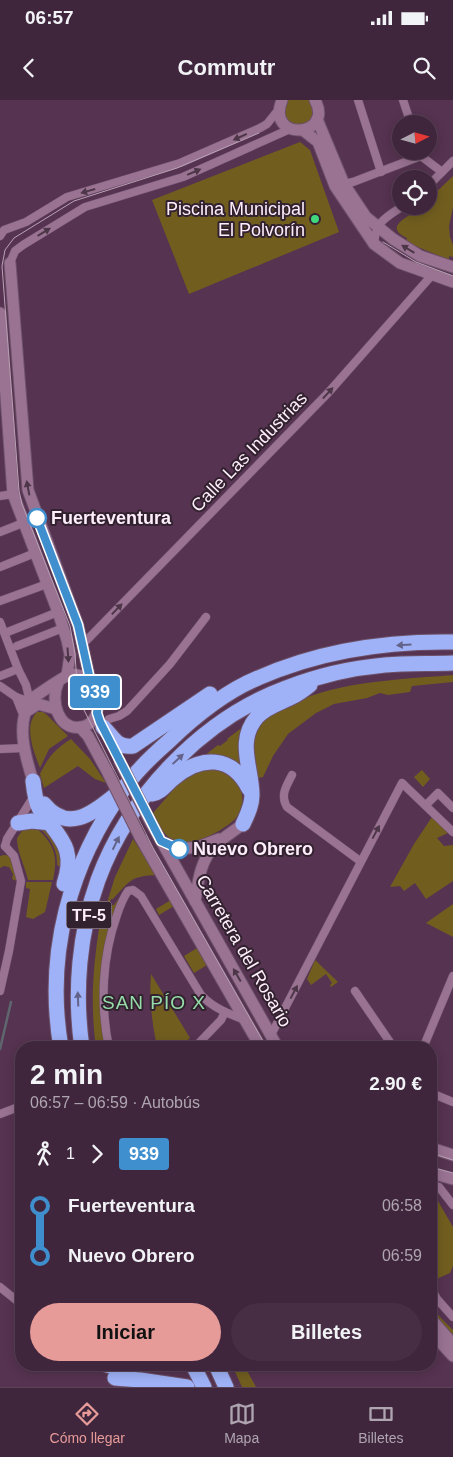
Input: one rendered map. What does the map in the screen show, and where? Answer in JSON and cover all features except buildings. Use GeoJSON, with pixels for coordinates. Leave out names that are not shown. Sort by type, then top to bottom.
{"type":"FeatureCollection","features":[{"type":"Feature","properties":{"kind":"highway","name":"TF-5"},"geometry":{"type":"LineString","coordinates":[[60,1041],[56,1022],[56,984],[59,946],[66,907],[90,843],[125,787],[143,765],[189,721],[214,703],[256,678],[293,664],[350,650],[453,642]]}},
{"type":"Feature","properties":{"kind":"highway","name":"TF-5"},"geometry":{"type":"LineString","coordinates":[[81,1041],[77,989],[81,952],[98,880],[119,835],[164,772],[205,733],[247,706],[284,688],[323,676],[384,665],[453,663]]}},
{"type":"Feature","properties":{"kind":"highway"},"geometry":{"type":"LineString","coordinates":[[242,824],[250,808],[252,796],[245,747],[248,733],[256,718],[266,709],[296,695],[323,676]]}},
{"type":"Feature","properties":{"kind":"highway"},"geometry":{"type":"LineString","coordinates":[[106,723],[120,744],[124,747],[133,746],[209,695],[233,682],[256,678]]}},
{"type":"Feature","properties":{"kind":"highway"},"geometry":{"type":"LineString","coordinates":[[146,795],[159,792],[173,778],[190,766],[204,762],[215,762],[235,769],[245,782],[252,796]]}},
{"type":"Feature","properties":{"kind":"highway"},"geometry":{"type":"LineString","coordinates":[[33,789],[45,806],[55,815],[66,819],[74,819],[90,814],[125,787]]}},
{"type":"Feature","properties":{"kind":"highway"},"geometry":{"type":"LineString","coordinates":[[33,789],[38,806],[64,843],[69,859],[69,871],[52,932],[47,971],[47,1007],[56,1022]]}},
{"type":"Feature","properties":{"kind":"highway"},"geometry":{"type":"LineString","coordinates":[[18,823],[32,821],[51,823]]}},
{"type":"Feature","properties":{"kind":"highway"},"geometry":{"type":"LineString","coordinates":[[196,1371],[204,1387]]}},
{"type":"Feature","properties":{"kind":"highway"},"geometry":{"type":"LineString","coordinates":[[219,1371],[226,1387]]}},
{"type":"Feature","properties":{"kind":"highway"},"geometry":{"type":"LineString","coordinates":[[116,1377],[187,1387]]}},
{"type":"Feature","properties":{"kind":"main road"},"geometry":{"type":"LineString","coordinates":[[315,100],[318,107],[317,119],[344,184],[366,217],[393,239],[420,256],[453,267]]}},
{"type":"Feature","properties":{"kind":"main road"},"geometry":{"type":"LineString","coordinates":[[281,102],[282,122],[290,130],[304,131],[311,127],[317,119]]}},
{"type":"Feature","properties":{"kind":"main road"},"geometry":{"type":"LineString","coordinates":[[304,131],[318,142],[335,186],[374,244],[400,263],[453,282]]}},
{"type":"Feature","properties":{"kind":"main road"},"geometry":{"type":"LineString","coordinates":[[323,155],[358,213],[366,223],[377,227]]}},
{"type":"Feature","properties":{"kind":"main road"},"geometry":{"type":"LineString","coordinates":[[0,313],[13,494],[58,612],[70,655],[54,696],[56,709],[61,719],[66,723],[74,727],[80,727],[93,721],[97,713],[98,701],[91,684],[78,625],[28,490],[10,263]]}},
{"type":"Feature","properties":{"kind":"main road"},"geometry":{"type":"LineString","coordinates":[[33,789],[22,730],[30,706],[62,679],[80,676],[91,684]]}},
{"type":"Feature","properties":{"kind":"main road"},"geometry":{"type":"LineString","coordinates":[[30,706],[56,709]]}},
{"type":"Feature","properties":{"kind":"main road","name":"Carretera del Rosario"},"geometry":{"type":"LineString","coordinates":[[97,713],[106,723],[119,760],[150,821],[274,1041]]}},
{"type":"Feature","properties":{"kind":"main road","name":"Carretera del Rosario"},"geometry":{"type":"LineString","coordinates":[[80,727],[88,736],[140,837],[257,1041]]}},
{"type":"Feature","properties":{"kind":"main road"},"geometry":{"type":"LineString","coordinates":[[195,901],[204,860],[212,848],[242,824]]}},
{"type":"Feature","properties":{"kind":"main road"},"geometry":{"type":"LineString","coordinates":[[161,841],[179,849],[198,847],[226,837]]}},
{"type":"Feature","properties":{"kind":"main road"},"geometry":{"type":"LineString","coordinates":[[437,1150],[453,1155]]}},
{"type":"Feature","properties":{"kind":"main road"},"geometry":{"type":"LineString","coordinates":[[437,1175],[453,1179]]}},
{"type":"Feature","properties":{"kind":"main road"},"geometry":{"type":"LineString","coordinates":[[437,1326],[453,1344]]}},
{"type":"Feature","properties":{"kind":"main road"},"geometry":{"type":"LineString","coordinates":[[437,1339],[453,1356]]}},
{"type":"Feature","properties":{"kind":"street"},"geometry":{"type":"LineString","coordinates":[[358,100],[382,172]]}},
{"type":"Feature","properties":{"kind":"street"},"geometry":{"type":"LineString","coordinates":[[403,100],[408,115]]}},
{"type":"Feature","properties":{"kind":"street"},"geometry":{"type":"LineString","coordinates":[[0,236],[4,230],[26,222],[67,197],[180,163],[260,128],[267,124],[281,102]]}},
{"type":"Feature","properties":{"kind":"street"},"geometry":{"type":"LineString","coordinates":[[10,263],[15,251],[23,244],[85,207],[184,176],[290,130]]}},
{"type":"Feature","properties":{"kind":"street"},"geometry":{"type":"LineString","coordinates":[[344,184],[382,172],[408,160]]}},
{"type":"Feature","properties":{"kind":"street"},"geometry":{"type":"LineString","coordinates":[[428,160],[442,172]]}},
{"type":"Feature","properties":{"kind":"street"},"geometry":{"type":"LineString","coordinates":[[437,177],[453,161]]}},
{"type":"Feature","properties":{"kind":"street"},"geometry":{"type":"LineString","coordinates":[[374,244],[377,227],[382,220],[392,213]]}},
{"type":"Feature","properties":{"kind":"street","name":"Calle Las Industrias"},"geometry":{"type":"LineString","coordinates":[[83,644],[328,393],[432,276]]}},
{"type":"Feature","properties":{"kind":"street"},"geometry":{"type":"LineString","coordinates":[[0,319],[9,318],[15,321]]}},
{"type":"Feature","properties":{"kind":"street"},"geometry":{"type":"LineString","coordinates":[[0,496],[13,494]]}},
{"type":"Feature","properties":{"kind":"street"},"geometry":{"type":"LineString","coordinates":[[0,532],[23,523]]}},
{"type":"Feature","properties":{"kind":"street"},"geometry":{"type":"LineString","coordinates":[[0,567],[35,553]]}},
{"type":"Feature","properties":{"kind":"street"},"geometry":{"type":"LineString","coordinates":[[0,601],[47,584]]}},
{"type":"Feature","properties":{"kind":"street"},"geometry":{"type":"LineString","coordinates":[[4,633],[58,612]]}},
{"type":"Feature","properties":{"kind":"street"},"geometry":{"type":"LineString","coordinates":[[106,723],[127,711],[170,664],[206,617]]}},
{"type":"Feature","properties":{"kind":"street"},"geometry":{"type":"LineString","coordinates":[[0,622],[26,685],[30,706]]}},
{"type":"Feature","properties":{"kind":"street"},"geometry":{"type":"LineString","coordinates":[[17,646],[63,628]]}},
{"type":"Feature","properties":{"kind":"street"},"geometry":{"type":"LineString","coordinates":[[0,676],[18,669]]}},
{"type":"Feature","properties":{"kind":"street"},"geometry":{"type":"LineString","coordinates":[[0,686],[30,706]]}},
{"type":"Feature","properties":{"kind":"street"},"geometry":{"type":"LineString","coordinates":[[16,697],[30,706]]}},
{"type":"Feature","properties":{"kind":"street"},"geometry":{"type":"LineString","coordinates":[[0,749],[25,748]]}},
{"type":"Feature","properties":{"kind":"street"},"geometry":{"type":"LineString","coordinates":[[292,775],[283,793],[283,801],[287,807],[360,861]]}},
{"type":"Feature","properties":{"kind":"street"},"geometry":{"type":"LineString","coordinates":[[271,1035],[402,783],[453,832]]}},
{"type":"Feature","properties":{"kind":"street"},"geometry":{"type":"LineString","coordinates":[[0,992],[20,890],[20,876],[14,856],[2,848],[18,823],[33,789]]}},
{"type":"Feature","properties":{"kind":"street"},"geometry":{"type":"LineString","coordinates":[[426,805],[438,793],[453,808]]}},
{"type":"Feature","properties":{"kind":"street"},"geometry":{"type":"LineString","coordinates":[[108,1041],[104,1014],[104,985],[112,930],[124,897],[128,891],[133,890],[141,896],[207,1001],[225,1012],[245,1020]]}},
{"type":"Feature","properties":{"kind":"street"},"geometry":{"type":"LineString","coordinates":[[426,1041],[453,976]]}},
{"type":"Feature","properties":{"kind":"street"},"geometry":{"type":"LineString","coordinates":[[355,991],[389,1041]]}},
{"type":"Feature","properties":{"kind":"street"},"geometry":{"type":"LineString","coordinates":[[201,1041],[221,1020],[225,1012]]}},
{"type":"Feature","properties":{"kind":"street"},"geometry":{"type":"LineString","coordinates":[[437,1095],[453,1102]]}},
{"type":"Feature","properties":{"kind":"street"},"geometry":{"type":"LineString","coordinates":[[0,1114],[15,1108]]}},
{"type":"Feature","properties":{"kind":"street"},"geometry":{"type":"LineString","coordinates":[[437,1188],[453,1205]]}},
{"type":"Feature","properties":{"kind":"street"},"geometry":{"type":"LineString","coordinates":[[0,1287],[15,1299]]}},
{"type":"Feature","properties":{"kind":"street"},"geometry":{"type":"LineString","coordinates":[[437,1299],[453,1317]]}},
{"type":"Feature","properties":{"kind":"shaded area"},"geometry":{"type":"Polygon","coordinates":[[[288,100],[309,100],[313,110],[310,121],[299,126],[287,121],[284,108],[288,100]]]}},
{"type":"Feature","properties":{"kind":"shaded area"},"geometry":{"type":"Polygon","coordinates":[[[300,142],[310,150],[339,232],[189,294],[152,200],[300,142]]]}},
{"type":"Feature","properties":{"kind":"shaded area"},"geometry":{"type":"Polygon","coordinates":[[[453,176],[453,207],[449,226],[453,245],[453,257],[449,256],[449,260],[406,242],[407,238],[401,235],[397,229],[399,223],[409,215],[437,215],[437,191],[453,176]]]}},
{"type":"Feature","properties":{"kind":"shaded area"},"geometry":{"type":"Polygon","coordinates":[[[453,675],[453,682],[412,686],[410,692],[388,695],[380,693],[367,698],[334,704],[316,713],[288,734],[273,756],[263,777],[258,778],[253,752],[255,733],[264,718],[273,713],[299,700],[341,688],[386,681],[453,675]]]}},
{"type":"Feature","properties":{"kind":"shaded area"},"geometry":{"type":"Polygon","coordinates":[[[37,712],[43,712],[47,715],[68,736],[49,749],[40,768],[30,732],[33,718],[37,712]]]}},
{"type":"Feature","properties":{"kind":"shaded area"},"geometry":{"type":"Polygon","coordinates":[[[248,723],[244,768],[204,756],[228,740],[248,723]]]}},
{"type":"Feature","properties":{"kind":"shaded area"},"geometry":{"type":"Polygon","coordinates":[[[71,739],[90,759],[106,783],[95,779],[78,766],[44,788],[40,774],[43,768],[49,758],[71,739]]]}},
{"type":"Feature","properties":{"kind":"shaded area"},"geometry":{"type":"Polygon","coordinates":[[[214,767],[234,775],[242,796],[242,804],[238,815],[225,827],[200,840],[184,843],[173,840],[162,830],[153,813],[180,782],[193,772],[214,767]]]}},
{"type":"Feature","properties":{"kind":"shaded area"},"geometry":{"type":"Polygon","coordinates":[[[422,770],[430,779],[423,787],[414,777],[422,770]]]}},
{"type":"Feature","properties":{"kind":"shaded area"},"geometry":{"type":"Polygon","coordinates":[[[432,817],[448,833],[437,838],[444,846],[453,845],[453,881],[426,899],[415,883],[404,891],[400,886],[390,887],[414,844],[432,817]]]}},
{"type":"Feature","properties":{"kind":"shaded area"},"geometry":{"type":"Polygon","coordinates":[[[35,824],[42,824],[61,850],[60,867],[57,865],[54,847],[35,824]]]}},
{"type":"Feature","properties":{"kind":"shaded area"},"geometry":{"type":"Polygon","coordinates":[[[34,826],[46,838],[53,850],[55,871],[53,880],[28,880],[18,848],[17,838],[22,831],[34,826]]]}},
{"type":"Feature","properties":{"kind":"shaded area"},"geometry":{"type":"Polygon","coordinates":[[[133,839],[157,875],[136,878],[131,881],[111,899],[107,910],[105,909],[115,877],[133,839]]]}},
{"type":"Feature","properties":{"kind":"shaded area"},"geometry":{"type":"Polygon","coordinates":[[[0,856],[11,856],[17,881],[12,879],[13,874],[9,867],[4,866],[0,868],[0,856]]]}},
{"type":"Feature","properties":{"kind":"shaded area"},"geometry":{"type":"Polygon","coordinates":[[[26,882],[52,882],[45,912],[33,919],[26,917],[30,889],[26,888],[26,882]]]}},
{"type":"Feature","properties":{"kind":"shaded area"},"geometry":{"type":"Polygon","coordinates":[[[119,898],[110,926],[103,963],[106,1041],[95,1041],[93,985],[100,922],[107,924],[112,905],[119,898]]]}},
{"type":"Feature","properties":{"kind":"shaded area"},"geometry":{"type":"Polygon","coordinates":[[[171,900],[174,906],[159,915],[156,909],[171,900]]]}},
{"type":"Feature","properties":{"kind":"shaded area"},"geometry":{"type":"Polygon","coordinates":[[[453,904],[453,937],[426,923],[453,904]]]}},
{"type":"Feature","properties":{"kind":"shaded area"},"geometry":{"type":"Polygon","coordinates":[[[197,948],[207,965],[194,973],[184,956],[197,948]]]}},
{"type":"Feature","properties":{"kind":"shaded area"},"geometry":{"type":"Polygon","coordinates":[[[315,960],[338,982],[331,987],[332,983],[326,974],[311,985],[307,979],[315,960]]]}},
{"type":"Feature","properties":{"kind":"shaded area"},"geometry":{"type":"Polygon","coordinates":[[[151,974],[190,1038],[187,1041],[156,1041],[150,993],[151,974]]]}},
{"type":"Feature","properties":{"kind":"shaded area"},"geometry":{"type":"Polygon","coordinates":[[[437,1199],[453,1227],[453,1266],[450,1273],[437,1279],[437,1199]]]}},
{"type":"Feature","properties":{"kind":"shaded area"},"geometry":{"type":"Polygon","coordinates":[[[437,1313],[453,1330],[453,1337],[437,1317],[437,1313]]]}},
{"type":"Feature","properties":{"kind":"shaded area"},"geometry":{"type":"Polygon","coordinates":[[[235,1371],[247,1371],[256,1387],[242,1387],[235,1371]]]}},
{"type":"Feature","properties":{"kind":"waterway"},"geometry":{"type":"LineString","coordinates":[[0,1049],[11,1002]]}},
{"type":"Feature","properties":{"kind":"tram line"},"geometry":{"type":"LineString","coordinates":[[259,133],[177,168],[74,201],[14,238],[5,250],[2,266],[19,491],[22,504],[70,626],[75,654],[77,684],[82,706],[153,848],[263,1041]]}},
{"type":"Feature","properties":{"kind":"tram line"},"geometry":{"type":"LineString","coordinates":[[383,242],[416,262],[453,276]]}},
{"type":"Feature","properties":{"kind":"tram line"},"geometry":{"type":"LineString","coordinates":[[437,1155],[453,1160]]}},
{"type":"Feature","properties":{"kind":"tram line"},"geometry":{"type":"LineString","coordinates":[[437,1169],[453,1173]]}},
{"type":"Feature","properties":{"kind":"bus line","name":"939"},"geometry":{"type":"LineString","coordinates":[[37,518],[78,625],[91,684],[98,701],[97,713],[100,722],[161,841],[179,849]]}},
{"type":"Feature","properties":{"kind":"place","name":"Piscina Municipal El Polvorín"},"geometry":{"type":"Point","coordinates":[315,219]}},
{"type":"Feature","properties":{"kind":"place","name":"Fuerteventura"},"geometry":{"type":"Point","coordinates":[37,518]}},
{"type":"Feature","properties":{"kind":"place","name":"Nuevo Obrero"},"geometry":{"type":"Point","coordinates":[179,849]}},
{"type":"Feature","properties":{"kind":"district","name":"SAN PÍO X"},"geometry":{"type":"Point","coordinates":[154,1002]}}]}
